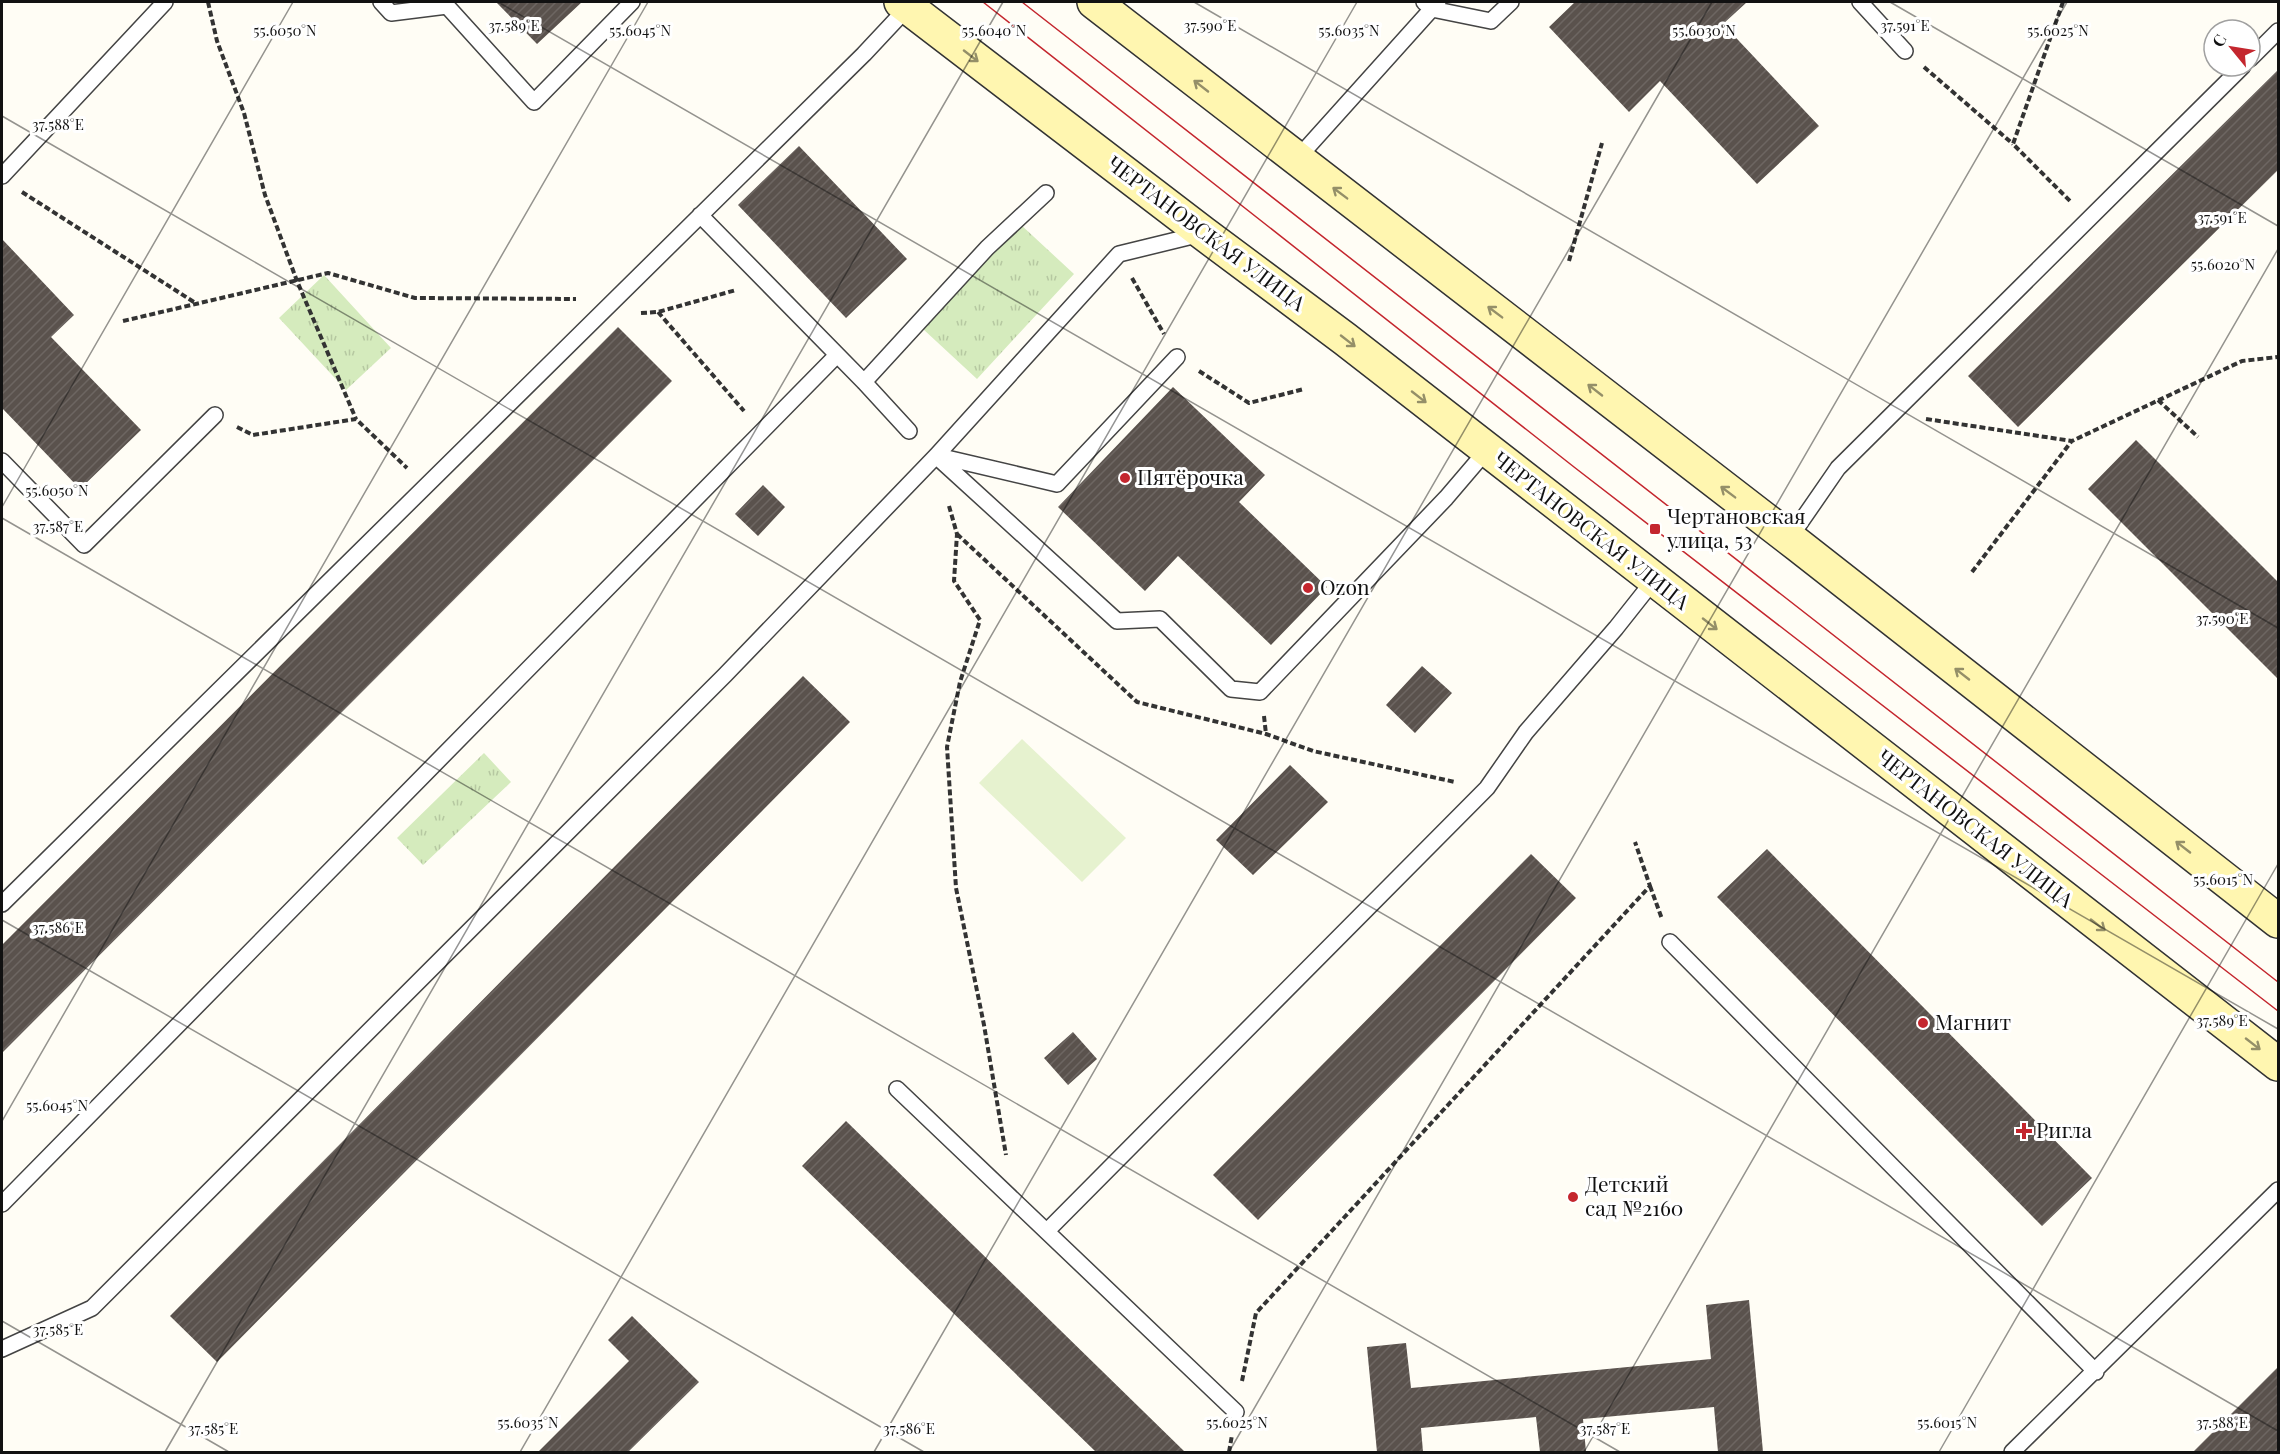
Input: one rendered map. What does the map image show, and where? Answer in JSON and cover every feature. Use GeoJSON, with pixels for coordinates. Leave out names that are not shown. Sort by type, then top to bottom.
{"type":"FeatureCollection","features":[{"type":"Feature","properties":{"kind":"main road"},"geometry":{"type":"LineString","coordinates":[[1094,2],[1789,539],[2278,921]]}},
{"type":"Feature","properties":{"kind":"main road","name":"ЧЕРТАНОВСКАЯ УЛИЦА"},"geometry":{"type":"LineString","coordinates":[[904,4],[1203,234],[1345,339],[2278,1064]]}},
{"type":"Feature","properties":{"kind":"lane"},"geometry":{"type":"LineString","coordinates":[[2,176],[165,2]]}},
{"type":"Feature","properties":{"kind":"lane"},"geometry":{"type":"LineString","coordinates":[[381,2],[391,13],[447,6],[534,102],[632,2]]}},
{"type":"Feature","properties":{"kind":"lane"},"geometry":{"type":"LineString","coordinates":[[1296,160],[1431,4],[1491,21],[1511,2]]}},
{"type":"Feature","properties":{"kind":"lane"},"geometry":{"type":"LineString","coordinates":[[1860,2],[1905,51]]}},
{"type":"Feature","properties":{"kind":"lane"},"geometry":{"type":"LineString","coordinates":[[2,904],[700,215],[904,4]]}},
{"type":"Feature","properties":{"kind":"lane"},"geometry":{"type":"LineString","coordinates":[[2262,47],[2278,31]]}},
{"type":"Feature","properties":{"kind":"lane"},"geometry":{"type":"LineString","coordinates":[[1789,539],[1838,468],[2231,78]]}},
{"type":"Feature","properties":{"kind":"lane"},"geometry":{"type":"LineString","coordinates":[[864,382],[987,248],[1046,194]]}},
{"type":"Feature","properties":{"kind":"lane"},"geometry":{"type":"LineString","coordinates":[[700,215],[909,431]]}},
{"type":"Feature","properties":{"kind":"lane"},"geometry":{"type":"LineString","coordinates":[[2,1349],[92,1308],[717,683],[936,456],[1119,254],[1203,234]]}},
{"type":"Feature","properties":{"kind":"lane"},"geometry":{"type":"LineString","coordinates":[[2,1204],[837,355]]}},
{"type":"Feature","properties":{"kind":"lane"},"geometry":{"type":"LineString","coordinates":[[936,456],[1057,484],[1177,357]]}},
{"type":"Feature","properties":{"kind":"lane"},"geometry":{"type":"LineString","coordinates":[[2,461],[84,545],[215,415]]}},
{"type":"Feature","properties":{"kind":"lane"},"geometry":{"type":"LineString","coordinates":[[936,456],[1117,621],[1160,619],[1231,689],[1260,692],[1446,498],[1487,450]]}},
{"type":"Feature","properties":{"kind":"lane"},"geometry":{"type":"LineString","coordinates":[[1047,1232],[1487,788],[1526,732],[1616,628],[1654,580]]}},
{"type":"Feature","properties":{"kind":"lane"},"geometry":{"type":"LineString","coordinates":[[1670,942],[2096,1372]]}},
{"type":"Feature","properties":{"kind":"lane"},"geometry":{"type":"LineString","coordinates":[[897,1089],[1236,1412]]}},
{"type":"Feature","properties":{"kind":"lane"},"geometry":{"type":"LineString","coordinates":[[2012,1452],[2096,1372],[2278,1190]]}},
{"type":"Feature","properties":{"kind":"path"},"geometry":{"type":"LineString","coordinates":[[208,2],[216,41],[244,113],[265,195],[297,281],[356,418],[425,485]]}},
{"type":"Feature","properties":{"kind":"path"},"geometry":{"type":"LineString","coordinates":[[2013,144],[2062,2]]}},
{"type":"Feature","properties":{"kind":"path"},"geometry":{"type":"LineString","coordinates":[[1905,51],[2013,144],[2089,219]]}},
{"type":"Feature","properties":{"kind":"path"},"geometry":{"type":"LineString","coordinates":[[1569,261],[1602,143]]}},
{"type":"Feature","properties":{"kind":"path"},"geometry":{"type":"LineString","coordinates":[[21,191],[196,304]]}},
{"type":"Feature","properties":{"kind":"path"},"geometry":{"type":"LineString","coordinates":[[1119,254],[1177,357],[1250,403],[1304,389]]}},
{"type":"Feature","properties":{"kind":"path"},"geometry":{"type":"LineString","coordinates":[[123,321],[328,273],[415,298],[576,299],[624,290]]}},
{"type":"Feature","properties":{"kind":"path"},"geometry":{"type":"LineString","coordinates":[[599,314],[658,312],[765,281]]}},
{"type":"Feature","properties":{"kind":"path"},"geometry":{"type":"LineString","coordinates":[[658,312],[762,431]]}},
{"type":"Feature","properties":{"kind":"path"},"geometry":{"type":"LineString","coordinates":[[1972,572],[2072,441],[2242,361],[2278,357]]}},
{"type":"Feature","properties":{"kind":"path"},"geometry":{"type":"LineString","coordinates":[[2158,400],[2198,437]]}},
{"type":"Feature","properties":{"kind":"path"},"geometry":{"type":"LineString","coordinates":[[1892,414],[2072,441]]}},
{"type":"Feature","properties":{"kind":"path"},"geometry":{"type":"LineString","coordinates":[[215,415],[253,435],[356,418]]}},
{"type":"Feature","properties":{"kind":"path"},"geometry":{"type":"LineString","coordinates":[[936,456],[957,534],[954,581],[980,620],[960,682],[946,747],[956,888],[984,1025],[1013,1200]]}},
{"type":"Feature","properties":{"kind":"path"},"geometry":{"type":"LineString","coordinates":[[957,534],[1137,702],[1266,734],[1313,751],[1487,788]]}},
{"type":"Feature","properties":{"kind":"path"},"geometry":{"type":"LineString","coordinates":[[1635,842],[1670,942]]}},
{"type":"Feature","properties":{"kind":"path"},"geometry":{"type":"LineString","coordinates":[[1229,1452],[1256,1313],[1650,886]]}},
{"type":"Feature","properties":{"kind":"green space"},"geometry":{"type":"Polygon","coordinates":[[[1020,224],[1074,274],[977,379],[923,329],[1020,224]]]}},
{"type":"Feature","properties":{"kind":"green space"},"geometry":{"type":"Polygon","coordinates":[[[324,275],[391,348],[346,390],[279,318],[324,275]]]}},
{"type":"Feature","properties":{"kind":"green space"},"geometry":{"type":"Polygon","coordinates":[[[1022,739],[1126,838],[1082,882],[979,783],[1022,739]]]}},
{"type":"Feature","properties":{"kind":"green space"},"geometry":{"type":"Polygon","coordinates":[[[484,753],[511,782],[423,865],[397,838],[484,753]]]}},
{"type":"Feature","properties":{"kind":"building"},"geometry":{"type":"Polygon","coordinates":[[[496,2],[582,2],[537,44],[496,2]]]}},
{"type":"Feature","properties":{"kind":"building"},"geometry":{"type":"Polygon","coordinates":[[[1575,2],[1747,2],[1723,24],[1819,126],[1757,184],[1660,81],[1629,112],[1549,27],[1575,2]]]}},
{"type":"Feature","properties":{"kind":"building"},"geometry":{"type":"Polygon","coordinates":[[[2278,70],[2278,170],[2018,427],[1968,376],[2278,70]]]}},
{"type":"Feature","properties":{"kind":"building"},"geometry":{"type":"Polygon","coordinates":[[[799,146],[907,259],[846,318],[738,205],[799,146]]]}},
{"type":"Feature","properties":{"kind":"building"},"geometry":{"type":"Polygon","coordinates":[[[2,239],[74,315],[51,337],[141,430],[80,489],[2,408],[2,239]]]}},
{"type":"Feature","properties":{"kind":"building"},"geometry":{"type":"Polygon","coordinates":[[[618,327],[672,381],[2,1053],[2,945],[618,327]]]}},
{"type":"Feature","properties":{"kind":"building"},"geometry":{"type":"Polygon","coordinates":[[[1173,387],[1265,475],[1239,502],[1327,587],[1271,645],[1178,556],[1145,591],[1058,507],[1173,387]]]}},
{"type":"Feature","properties":{"kind":"building"},"geometry":{"type":"Polygon","coordinates":[[[2136,440],[2278,582],[2278,679],[2088,489],[2136,440]]]}},
{"type":"Feature","properties":{"kind":"building"},"geometry":{"type":"Polygon","coordinates":[[[763,485],[785,507],[758,536],[735,514],[763,485]]]}},
{"type":"Feature","properties":{"kind":"building"},"geometry":{"type":"Polygon","coordinates":[[[1422,666],[1452,693],[1415,733],[1386,705],[1422,666]]]}},
{"type":"Feature","properties":{"kind":"building"},"geometry":{"type":"Polygon","coordinates":[[[803,676],[850,722],[217,1362],[170,1316],[803,676]]]}},
{"type":"Feature","properties":{"kind":"building"},"geometry":{"type":"Polygon","coordinates":[[[1290,765],[1328,802],[1253,875],[1216,840],[1290,765]]]}},
{"type":"Feature","properties":{"kind":"building"},"geometry":{"type":"Polygon","coordinates":[[[1767,849],[2092,1178],[2042,1226],[1717,897],[1767,849]]]}},
{"type":"Feature","properties":{"kind":"building"},"geometry":{"type":"Polygon","coordinates":[[[1531,854],[1576,898],[1258,1220],[1213,1175],[1531,854]]]}},
{"type":"Feature","properties":{"kind":"building"},"geometry":{"type":"Polygon","coordinates":[[[1073,1032],[1097,1059],[1068,1085],[1044,1058],[1073,1032]]]}},
{"type":"Feature","properties":{"kind":"building"},"geometry":{"type":"Polygon","coordinates":[[[846,1121],[1185,1452],[1096,1452],[802,1166],[846,1121]]]}},
{"type":"Feature","properties":{"kind":"building"},"geometry":{"type":"Polygon","coordinates":[[[1749,1300],[1763,1452],[1718,1452],[1714,1407],[1583,1419],[1586,1452],[1540,1452],[1536,1417],[1421,1428],[1423,1452],[1377,1452],[1367,1347],[1406,1343],[1411,1388],[1711,1359],[1706,1305],[1749,1300]]]}},
{"type":"Feature","properties":{"kind":"building"},"geometry":{"type":"Polygon","coordinates":[[[632,1316],[699,1382],[628,1452],[538,1452],[629,1361],[608,1340],[632,1316]]]}},
{"type":"Feature","properties":{"kind":"building"},"geometry":{"type":"Polygon","coordinates":[[[2278,1367],[2278,1450],[2276,1452],[2193,1452],[2278,1367]]]}},
{"type":"Feature","properties":{"kind":"tram line"},"geometry":{"type":"LineString","coordinates":[[983,2],[1574,467],[2278,1011]]}},
{"type":"Feature","properties":{"kind":"tram line"},"geometry":{"type":"LineString","coordinates":[[1022,2],[2278,982]]}},
{"type":"Feature","properties":{"kind":"place","name":"Пятёрочка"},"geometry":{"type":"Point","coordinates":[1125,478]}},
{"type":"Feature","properties":{"kind":"place","name":"Чертановская улица, 53"},"geometry":{"type":"Point","coordinates":[1655,529]}},
{"type":"Feature","properties":{"kind":"place","name":"Ozon"},"geometry":{"type":"Point","coordinates":[1308,588]}},
{"type":"Feature","properties":{"kind":"place","name":"Магнит"},"geometry":{"type":"Point","coordinates":[1923,1023]}},
{"type":"Feature","properties":{"kind":"place","name":"Ригла"},"geometry":{"type":"Point","coordinates":[2024,1131]}},
{"type":"Feature","properties":{"kind":"place","name":"Детский сад №2160"},"geometry":{"type":"Point","coordinates":[1573,1197]}}]}
